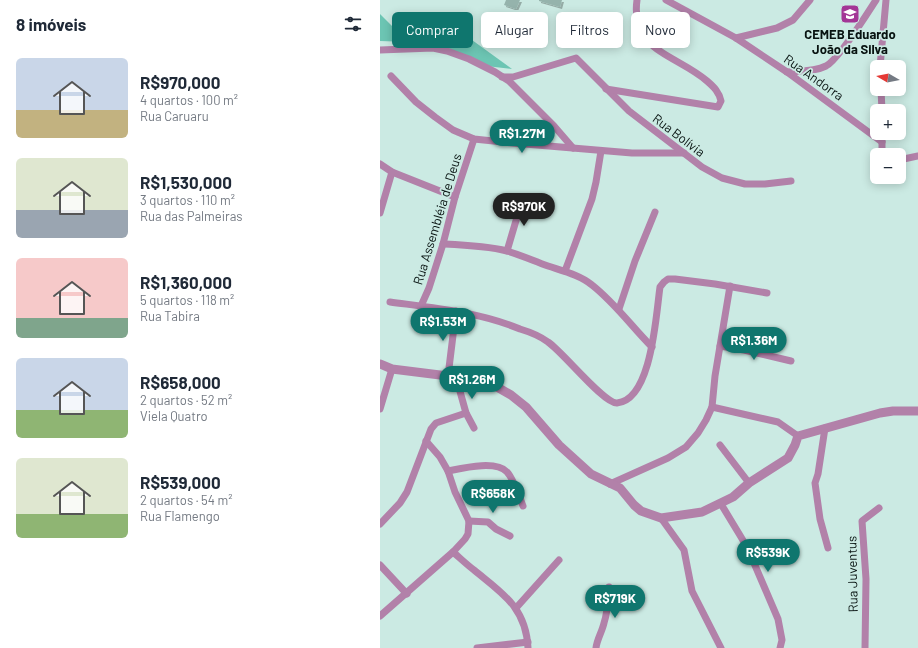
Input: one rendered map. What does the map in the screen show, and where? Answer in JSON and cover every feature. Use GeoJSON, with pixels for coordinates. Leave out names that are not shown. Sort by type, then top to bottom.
{"type":"FeatureCollection","features":[{"type":"Feature","properties":{"kind":"street"},"geometry":{"type":"LineString","coordinates":[[606,89],[718,107],[721,100],[720,94],[701,76],[658,50],[646,40],[640,31],[635,12],[637,0]]}},
{"type":"Feature","properties":{"kind":"street","name":"Rua Andorra"},"geometry":{"type":"LineString","coordinates":[[666,0],[736,38],[787,72],[882,142]]}},
{"type":"Feature","properties":{"kind":"street"},"geometry":{"type":"LineString","coordinates":[[736,38],[758,34],[793,20],[810,0]]}},
{"type":"Feature","properties":{"kind":"street"},"geometry":{"type":"LineString","coordinates":[[787,72],[820,69],[828,65],[837,56],[876,0]]}},
{"type":"Feature","properties":{"kind":"street"},"geometry":{"type":"LineString","coordinates":[[881,60],[886,0]]}},
{"type":"Feature","properties":{"kind":"street"},"geometry":{"type":"LineString","coordinates":[[380,50],[433,48],[469,59],[509,81],[554,126],[573,148]]}},
{"type":"Feature","properties":{"kind":"street","name":"Rua Bolívia"},"geometry":{"type":"LineString","coordinates":[[502,76],[513,77],[576,58],[629,111],[702,167],[722,178],[745,184],[766,184],[791,181]]}},
{"type":"Feature","properties":{"kind":"street"},"geometry":{"type":"LineString","coordinates":[[391,76],[416,102],[435,117],[453,130],[474,139],[601,151],[684,154]]}},
{"type":"Feature","properties":{"kind":"street","name":"Rua Assembléia de Deus"},"geometry":{"type":"LineString","coordinates":[[421,306],[429,288],[443,244],[455,198],[474,139]]}},
{"type":"Feature","properties":{"kind":"street"},"geometry":{"type":"LineString","coordinates":[[882,142],[883,148]]}},
{"type":"Feature","properties":{"kind":"street"},"geometry":{"type":"LineString","coordinates":[[565,271],[592,199],[601,151]]}},
{"type":"Feature","properties":{"kind":"street"},"geometry":{"type":"LineString","coordinates":[[906,159],[918,156]]}},
{"type":"Feature","properties":{"kind":"street"},"geometry":{"type":"LineString","coordinates":[[380,164],[392,172],[455,198]]}},
{"type":"Feature","properties":{"kind":"street"},"geometry":{"type":"LineString","coordinates":[[380,213],[392,172]]}},
{"type":"Feature","properties":{"kind":"street"},"geometry":{"type":"LineString","coordinates":[[507,251],[523,197]]}},
{"type":"Feature","properties":{"kind":"street"},"geometry":{"type":"LineString","coordinates":[[618,309],[635,261],[655,212]]}},
{"type":"Feature","properties":{"kind":"street"},"geometry":{"type":"LineString","coordinates":[[443,244],[507,251],[584,279],[618,309],[652,347]]}},
{"type":"Feature","properties":{"kind":"street"},"geometry":{"type":"LineString","coordinates":[[390,302],[456,310],[489,317],[531,333],[547,341],[561,352],[599,393],[608,400],[616,403],[625,401],[633,395],[640,384],[652,347],[660,287],[668,279],[730,286],[767,293]]}},
{"type":"Feature","properties":{"kind":"street"},"geometry":{"type":"LineString","coordinates":[[610,484],[668,458],[686,446],[698,433],[706,420],[712,407],[715,376],[730,286]]}},
{"type":"Feature","properties":{"kind":"street"},"geometry":{"type":"LineString","coordinates":[[456,310],[452,376],[466,413],[474,428]]}},
{"type":"Feature","properties":{"kind":"street"},"geometry":{"type":"LineString","coordinates":[[720,346],[791,361]]}},
{"type":"Feature","properties":{"kind":"street"},"geometry":{"type":"LineString","coordinates":[[380,364],[392,369],[452,376],[498,387],[526,407],[559,445],[591,474],[620,488],[641,511],[661,518],[702,512],[733,497],[748,483],[788,458],[798,436]]}},
{"type":"Feature","properties":{"kind":"street"},"geometry":{"type":"LineString","coordinates":[[380,409],[392,369]]}},
{"type":"Feature","properties":{"kind":"street"},"geometry":{"type":"LineString","coordinates":[[712,407],[778,422],[798,436]]}},
{"type":"Feature","properties":{"kind":"street"},"geometry":{"type":"LineString","coordinates":[[798,436],[893,410],[918,411]]}},
{"type":"Feature","properties":{"kind":"street"},"geometry":{"type":"LineString","coordinates":[[380,524],[393,512],[404,498],[431,429],[436,423],[466,413]]}},
{"type":"Feature","properties":{"kind":"street"},"geometry":{"type":"LineString","coordinates":[[825,428],[818,474],[815,483],[820,520],[828,548]]}},
{"type":"Feature","properties":{"kind":"street"},"geometry":{"type":"LineString","coordinates":[[380,616],[407,594],[453,552],[468,534],[469,521],[455,492],[448,471],[440,457],[426,441]]}},
{"type":"Feature","properties":{"kind":"street"},"geometry":{"type":"LineString","coordinates":[[720,445],[748,483]]}},
{"type":"Feature","properties":{"kind":"street"},"geometry":{"type":"LineString","coordinates":[[448,471],[479,466],[501,468],[508,473],[523,506]]}},
{"type":"Feature","properties":{"kind":"street"},"geometry":{"type":"LineString","coordinates":[[720,504],[748,550],[778,619],[782,640],[780,648]]}},
{"type":"Feature","properties":{"kind":"street","name":"Rua Juventus"},"geometry":{"type":"LineString","coordinates":[[865,648],[866,579],[862,521],[879,508]]}},
{"type":"Feature","properties":{"kind":"street"},"geometry":{"type":"LineString","coordinates":[[661,518],[684,550],[692,591],[721,648]]}},
{"type":"Feature","properties":{"kind":"street"},"geometry":{"type":"LineString","coordinates":[[469,521],[488,522],[496,529],[510,536]]}},
{"type":"Feature","properties":{"kind":"street"},"geometry":{"type":"LineString","coordinates":[[453,552],[505,596],[516,608],[524,625],[528,645],[477,648]]}},
{"type":"Feature","properties":{"kind":"street"},"geometry":{"type":"LineString","coordinates":[[516,608],[559,560]]}},
{"type":"Feature","properties":{"kind":"street"},"geometry":{"type":"LineString","coordinates":[[380,565],[407,594]]}},
{"type":"Feature","properties":{"kind":"street"},"geometry":{"type":"LineString","coordinates":[[596,648],[596,642],[601,632],[608,609],[608,587]]}},
{"type":"Feature","properties":{"kind":"green space"},"geometry":{"type":"Polygon","coordinates":[[[380,14],[392,26],[392,41],[380,41],[380,14]]]}},
{"type":"Feature","properties":{"kind":"green space"},"geometry":{"type":"Polygon","coordinates":[[[473,41],[512,69],[486,66],[448,48],[473,48],[473,41]]]}},
{"type":"Feature","properties":{"kind":"building"},"geometry":{"type":"Polygon","coordinates":[[[506,0],[520,0],[516,9],[504,5],[506,0]]]}},
{"type":"Feature","properties":{"kind":"building"},"geometry":{"type":"Polygon","coordinates":[[[539,0],[562,0],[560,7],[539,0]]]}},
{"type":"Feature","properties":{"kind":"place","name":"CEMEB Eduardo João da Silva"},"geometry":{"type":"Point","coordinates":[850,14]}}]}
